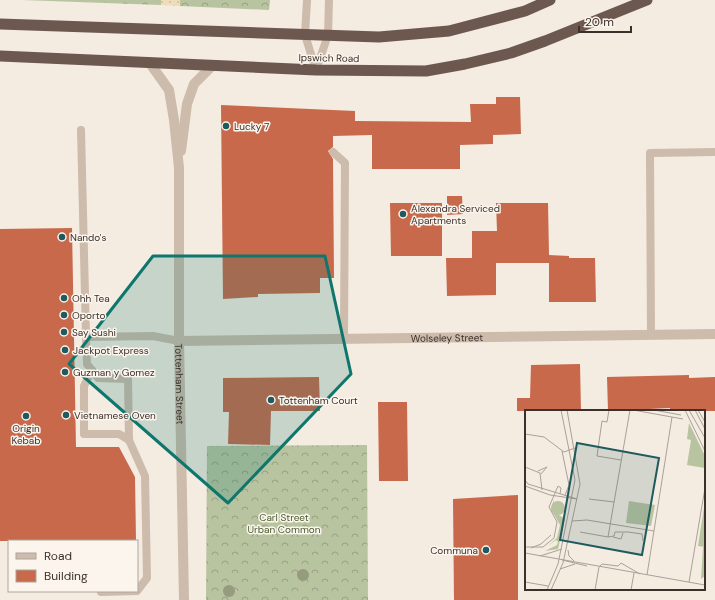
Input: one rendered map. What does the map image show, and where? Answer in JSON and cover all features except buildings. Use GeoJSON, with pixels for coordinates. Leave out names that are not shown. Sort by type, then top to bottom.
{"type":"FeatureCollection","features":[{"type":"Feature","properties":{"kind":"highway"},"geometry":{"type":"LineString","coordinates":[[0,24],[379,37],[449,31],[525,11],[550,0]]}},
{"type":"Feature","properties":{"kind":"highway","name":"Ipswich Road"},"geometry":{"type":"LineString","coordinates":[[0,56],[316,70],[426,71],[465,64],[511,53],[647,0]]}},
{"type":"Feature","properties":{"kind":"street","name":"Tottenham Street"},"geometry":{"type":"LineString","coordinates":[[149,62],[168,90],[174,120],[179,168],[184,600]]}},
{"type":"Feature","properties":{"kind":"street","name":"Tottenham Street"},"geometry":{"type":"LineString","coordinates":[[179,168],[188,104],[194,84],[213,65]]}},
{"type":"Feature","properties":{"kind":"street","name":"Wolseley Street"},"geometry":{"type":"LineString","coordinates":[[180,340],[715,334]]}},
{"type":"Feature","properties":{"kind":"lane"},"geometry":{"type":"LineString","coordinates":[[307,0],[305,35],[316,70]]}},
{"type":"Feature","properties":{"kind":"lane"},"geometry":{"type":"LineString","coordinates":[[316,70],[328,35],[329,0]]}},
{"type":"Feature","properties":{"kind":"lane"},"geometry":{"type":"LineString","coordinates":[[81,130],[87,364],[98,378],[128,379],[129,440],[145,476],[147,578],[138,590]]}},
{"type":"Feature","properties":{"kind":"lane"},"geometry":{"type":"LineString","coordinates":[[333,152],[345,162],[344,338]]}},
{"type":"Feature","properties":{"kind":"lane"},"geometry":{"type":"LineString","coordinates":[[651,335],[650,153],[715,152]]}},
{"type":"Feature","properties":{"kind":"lane"},"geometry":{"type":"LineString","coordinates":[[86,337],[153,336],[180,340]]}},
{"type":"Feature","properties":{"kind":"lane"},"geometry":{"type":"LineString","coordinates":[[92,370],[84,386],[84,434],[119,434],[129,440]]}},
{"type":"Feature","properties":{"kind":"highlighted area"},"geometry":{"type":"Polygon","coordinates":[[[153,256],[325,256],[351,374],[228,503],[69,364],[153,256]]]}},
{"type":"Feature","properties":{"kind":"green space"},"geometry":{"type":"Polygon","coordinates":[[[22,0],[161,0],[161,5],[22,0]]]}},
{"type":"Feature","properties":{"kind":"green space"},"geometry":{"type":"Polygon","coordinates":[[[180,0],[270,0],[269,10],[180,6],[180,0]]]}},
{"type":"Feature","properties":{"kind":"green space","name":"Carl Street Urban Common"},"geometry":{"type":"Polygon","coordinates":[[[367,445],[368,600],[206,600],[207,446],[367,445]]]}},
{"type":"Feature","properties":{"kind":"sand"},"geometry":{"type":"Polygon","coordinates":[[[161,0],[180,0],[180,6],[161,5],[161,0]]]}},
{"type":"Feature","properties":{"kind":"place","name":"Lucky 7"},"geometry":{"type":"Point","coordinates":[226,126]}},
{"type":"Feature","properties":{"kind":"place","name":"Alexandra Serviced Apartments"},"geometry":{"type":"Point","coordinates":[403,214]}},
{"type":"Feature","properties":{"kind":"place","name":"Nando's"},"geometry":{"type":"Point","coordinates":[62,237]}},
{"type":"Feature","properties":{"kind":"place","name":"Ohh Tea"},"geometry":{"type":"Point","coordinates":[64,298]}},
{"type":"Feature","properties":{"kind":"place","name":"Oporto"},"geometry":{"type":"Point","coordinates":[64,315]}},
{"type":"Feature","properties":{"kind":"place","name":"Say Sushi"},"geometry":{"type":"Point","coordinates":[64,332]}},
{"type":"Feature","properties":{"kind":"place","name":"Jackpot Express"},"geometry":{"type":"Point","coordinates":[65,350]}},
{"type":"Feature","properties":{"kind":"place","name":"Guzman y Gomez"},"geometry":{"type":"Point","coordinates":[65,372]}},
{"type":"Feature","properties":{"kind":"place","name":"Tottenham Court"},"geometry":{"type":"Point","coordinates":[271,400]}},
{"type":"Feature","properties":{"kind":"place","name":"Vietnamese Oven"},"geometry":{"type":"Point","coordinates":[66,415]}},
{"type":"Feature","properties":{"kind":"place","name":"Origin Kebab"},"geometry":{"type":"Point","coordinates":[26,416]}},
{"type":"Feature","properties":{"kind":"place","name":"Communa"},"geometry":{"type":"Point","coordinates":[486,550]}}]}
